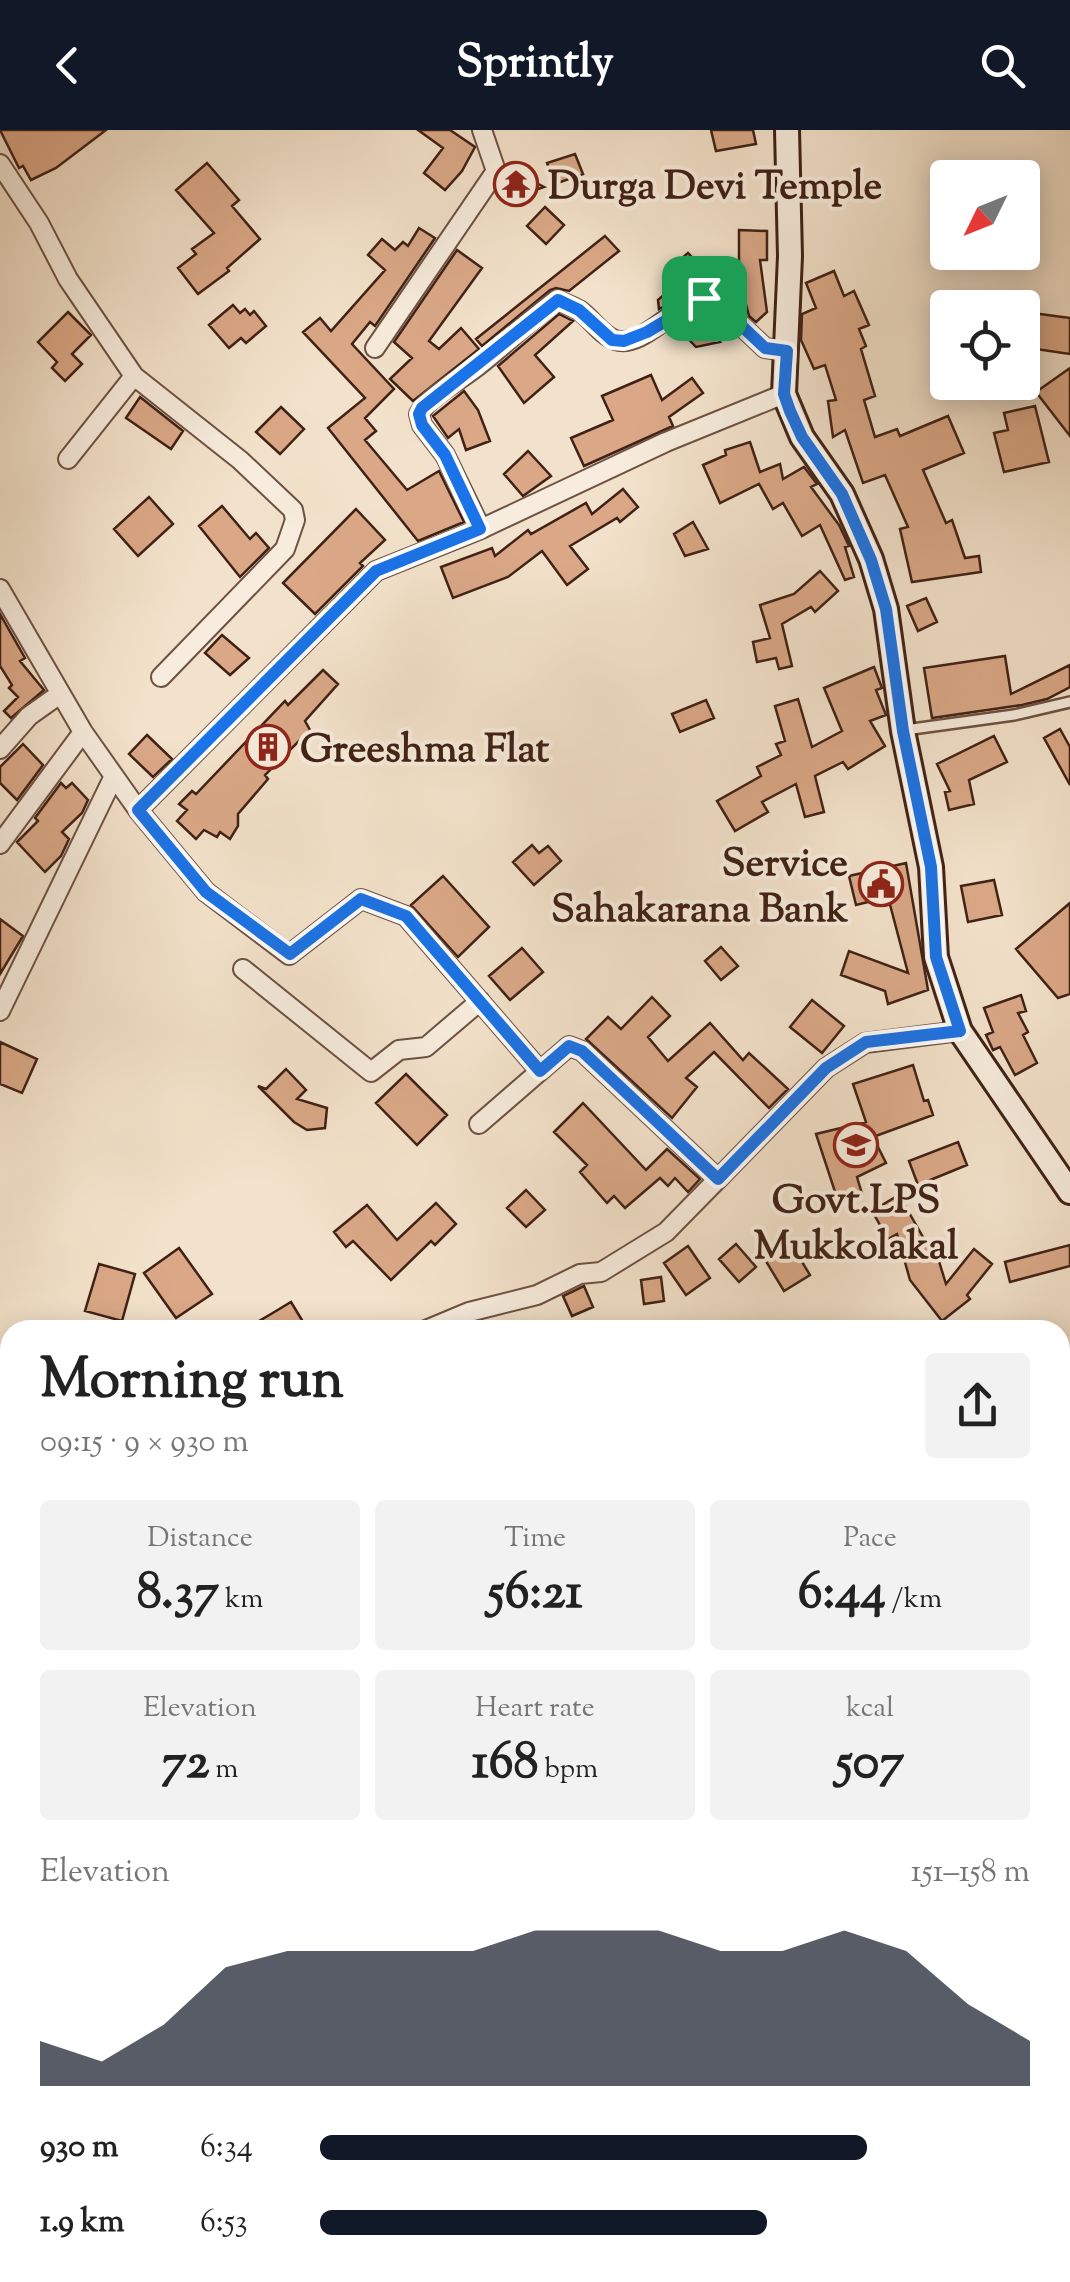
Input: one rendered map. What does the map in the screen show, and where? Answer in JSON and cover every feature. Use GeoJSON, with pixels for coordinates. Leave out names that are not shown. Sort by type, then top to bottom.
{"type":"FeatureCollection","features":[{"type":"Feature","properties":{"kind":"main road"},"geometry":{"type":"LineString","coordinates":[[787,130],[790,256],[784,394],[802,437],[842,494],[871,560],[886,609],[903,731],[931,867],[936,957],[960,1031],[1070,1192]]}},
{"type":"Feature","properties":{"kind":"street"},"geometry":{"type":"LineString","coordinates":[[375,348],[496,171],[482,130]]}},
{"type":"Feature","properties":{"kind":"street"},"geometry":{"type":"LineString","coordinates":[[0,164],[39,222],[68,280],[134,376],[240,460],[294,510],[295,520],[284,549],[161,678]]}},
{"type":"Feature","properties":{"kind":"street"},"geometry":{"type":"LineString","coordinates":[[480,529],[445,455],[422,425],[419,414],[434,397],[558,300],[579,310],[612,340],[624,341],[647,332],[696,300],[713,299],[765,348],[787,351]]}},
{"type":"Feature","properties":{"kind":"street"},"geometry":{"type":"LineString","coordinates":[[68,459],[134,376]]}},
{"type":"Feature","properties":{"kind":"street"},"geometry":{"type":"LineString","coordinates":[[138,810],[376,571],[784,394]]}},
{"type":"Feature","properties":{"kind":"street"},"geometry":{"type":"LineString","coordinates":[[0,589],[83,732],[138,810],[206,892],[290,954],[361,899],[406,916],[540,1071]]}},
{"type":"Feature","properties":{"kind":"street"},"geometry":{"type":"LineString","coordinates":[[0,749],[29,716],[60,694]]}},
{"type":"Feature","properties":{"kind":"street"},"geometry":{"type":"LineString","coordinates":[[0,844],[83,732]]}},
{"type":"Feature","properties":{"kind":"street"},"geometry":{"type":"LineString","coordinates":[[0,1011],[114,776]]}},
{"type":"Feature","properties":{"kind":"street"},"geometry":{"type":"LineString","coordinates":[[243,969],[372,1072],[399,1050],[426,1047],[480,1001]]}},
{"type":"Feature","properties":{"kind":"street"},"geometry":{"type":"LineString","coordinates":[[450,1320],[537,1295],[580,1274],[601,1272],[666,1232],[826,1068],[866,1042],[960,1031]]}},
{"type":"Feature","properties":{"kind":"street"},"geometry":{"type":"LineString","coordinates":[[479,1124],[569,1046],[582,1051],[718,1179]]}},
{"type":"Feature","properties":{"kind":"lane"},"geometry":{"type":"LineString","coordinates":[[903,731],[1014,715],[1070,702]]}},
{"type":"Feature","properties":{"kind":"building"},"geometry":{"type":"Polygon","coordinates":[[[0,130],[106,130],[56,168],[31,180],[23,166],[19,168],[0,130]]]}},
{"type":"Feature","properties":{"kind":"building"},"geometry":{"type":"Polygon","coordinates":[[[418,130],[450,130],[475,147],[462,171],[445,190],[424,173],[443,148],[418,130]]]}},
{"type":"Feature","properties":{"kind":"building"},"geometry":{"type":"Polygon","coordinates":[[[711,130],[753,130],[756,144],[716,151],[711,130]]]}},
{"type":"Feature","properties":{"kind":"building"},"geometry":{"type":"Polygon","coordinates":[[[575,154],[583,174],[555,184],[547,163],[575,154]]]}},
{"type":"Feature","properties":{"kind":"building"},"geometry":{"type":"Polygon","coordinates":[[[207,163],[239,200],[232,206],[260,239],[227,268],[229,271],[198,294],[178,268],[196,254],[192,249],[214,233],[176,190],[207,163]]]}},
{"type":"Feature","properties":{"kind":"building","name":"Durga Devi Temple"},"geometry":{"type":"Polygon","coordinates":[[[508,168],[544,187],[518,196],[500,187],[508,168]]]}},
{"type":"Feature","properties":{"kind":"building"},"geometry":{"type":"Polygon","coordinates":[[[545,207],[564,225],[546,244],[527,226],[545,207]]]}},
{"type":"Feature","properties":{"kind":"building"},"geometry":{"type":"Polygon","coordinates":[[[419,228],[435,238],[375,326],[370,322],[352,344],[394,389],[365,418],[376,431],[365,440],[407,490],[439,471],[464,522],[418,541],[328,428],[365,398],[303,332],[320,318],[331,331],[385,270],[368,255],[382,239],[395,250],[403,242],[408,246],[419,228]]]}},
{"type":"Feature","properties":{"kind":"building"},"geometry":{"type":"Polygon","coordinates":[[[739,230],[767,231],[767,260],[760,260],[767,312],[756,322],[749,316],[742,289],[723,291],[720,269],[698,288],[659,309],[658,300],[678,283],[667,271],[688,253],[701,267],[739,264],[739,230]]]}},
{"type":"Feature","properties":{"kind":"building"},"geometry":{"type":"Polygon","coordinates":[[[605,236],[619,251],[569,291],[550,290],[482,346],[476,339],[605,236]]]}},
{"type":"Feature","properties":{"kind":"building"},"geometry":{"type":"Polygon","coordinates":[[[457,250],[482,268],[429,341],[439,349],[461,328],[479,349],[413,401],[390,379],[412,358],[394,342],[457,250]]]}},
{"type":"Feature","properties":{"kind":"building"},"geometry":{"type":"Polygon","coordinates":[[[834,271],[844,296],[854,291],[869,325],[859,329],[875,396],[864,400],[875,437],[897,429],[900,436],[948,416],[964,453],[923,470],[946,523],[952,520],[965,558],[979,556],[981,572],[912,582],[900,529],[908,527],[885,475],[863,483],[845,430],[833,437],[828,401],[836,400],[825,365],[814,369],[801,340],[802,314],[816,308],[806,283],[834,271]]]}},
{"type":"Feature","properties":{"kind":"building"},"geometry":{"type":"Polygon","coordinates":[[[233,305],[240,313],[245,309],[250,315],[254,311],[266,326],[246,343],[241,338],[229,348],[209,325],[233,305]]]}},
{"type":"Feature","properties":{"kind":"building"},"geometry":{"type":"Polygon","coordinates":[[[68,312],[91,335],[72,354],[82,364],[65,381],[52,368],[57,362],[38,342],[68,312]]]}},
{"type":"Feature","properties":{"kind":"building"},"geometry":{"type":"Polygon","coordinates":[[[559,314],[573,321],[535,355],[554,377],[524,403],[498,366],[559,314]]]}},
{"type":"Feature","properties":{"kind":"building"},"geometry":{"type":"Polygon","coordinates":[[[698,314],[720,342],[696,347],[677,327],[698,314]]]}},
{"type":"Feature","properties":{"kind":"building"},"geometry":{"type":"Polygon","coordinates":[[[1040,314],[1070,318],[1070,354],[1040,350],[1040,314]]]}},
{"type":"Feature","properties":{"kind":"building"},"geometry":{"type":"Polygon","coordinates":[[[1070,368],[1070,436],[1040,397],[1040,389],[1070,368]]]}},
{"type":"Feature","properties":{"kind":"building"},"geometry":{"type":"Polygon","coordinates":[[[651,375],[662,400],[692,378],[703,393],[669,417],[673,426],[584,466],[571,438],[613,420],[602,396],[651,375]]]}},
{"type":"Feature","properties":{"kind":"building"},"geometry":{"type":"Polygon","coordinates":[[[464,391],[478,410],[490,441],[466,450],[459,429],[448,438],[433,416],[464,391]]]}},
{"type":"Feature","properties":{"kind":"building"},"geometry":{"type":"Polygon","coordinates":[[[140,397],[183,431],[171,449],[126,418],[140,397]]]}},
{"type":"Feature","properties":{"kind":"building"},"geometry":{"type":"Polygon","coordinates":[[[1035,406],[1049,462],[1004,472],[994,433],[1008,430],[1004,413],[1035,406]]]}},
{"type":"Feature","properties":{"kind":"building"},"geometry":{"type":"Polygon","coordinates":[[[281,407],[304,429],[280,454],[256,432],[281,407]]]}},
{"type":"Feature","properties":{"kind":"building"},"geometry":{"type":"Polygon","coordinates":[[[750,442],[760,472],[780,464],[783,479],[804,467],[817,484],[811,487],[849,546],[845,547],[854,577],[845,580],[820,525],[802,536],[783,503],[773,509],[759,484],[720,503],[703,465],[726,455],[725,450],[750,442]]]}},
{"type":"Feature","properties":{"kind":"building"},"geometry":{"type":"Polygon","coordinates":[[[528,451],[551,476],[523,496],[504,474],[528,451]]]}},
{"type":"Feature","properties":{"kind":"building"},"geometry":{"type":"Polygon","coordinates":[[[623,489],[638,507],[620,522],[617,518],[570,546],[588,569],[567,585],[542,551],[508,577],[453,598],[441,567],[492,548],[495,556],[528,530],[531,534],[586,503],[592,514],[623,489]]]}},
{"type":"Feature","properties":{"kind":"building"},"geometry":{"type":"Polygon","coordinates":[[[149,497],[173,524],[138,556],[114,529],[149,497]]]}},
{"type":"Feature","properties":{"kind":"building"},"geometry":{"type":"Polygon","coordinates":[[[222,506],[250,539],[256,533],[269,548],[240,577],[199,526],[222,506]]]}},
{"type":"Feature","properties":{"kind":"building"},"geometry":{"type":"Polygon","coordinates":[[[356,509],[385,540],[315,614],[283,583],[356,509]]]}},
{"type":"Feature","properties":{"kind":"building"},"geometry":{"type":"Polygon","coordinates":[[[693,522],[708,549],[685,556],[674,534],[693,522]]]}},
{"type":"Feature","properties":{"kind":"building"},"geometry":{"type":"Polygon","coordinates":[[[820,571],[838,591],[815,612],[811,607],[782,624],[792,666],[779,669],[776,658],[757,662],[753,642],[770,638],[760,605],[794,594],[820,571]]]}},
{"type":"Feature","properties":{"kind":"building"},"geometry":{"type":"Polygon","coordinates":[[[926,598],[937,622],[918,631],[907,606],[926,598]]]}},
{"type":"Feature","properties":{"kind":"building"},"geometry":{"type":"Polygon","coordinates":[[[0,614],[25,658],[20,661],[44,690],[11,718],[4,711],[18,697],[9,688],[12,685],[0,666],[0,614]]]}},
{"type":"Feature","properties":{"kind":"building"},"geometry":{"type":"Polygon","coordinates":[[[222,635],[249,658],[230,675],[205,653],[222,635]]]}},
{"type":"Feature","properties":{"kind":"building"},"geometry":{"type":"Polygon","coordinates":[[[1005,656],[1011,694],[1070,665],[1070,687],[1047,699],[1022,705],[932,718],[924,668],[1005,656]]]}},
{"type":"Feature","properties":{"kind":"building"},"geometry":{"type":"Polygon","coordinates":[[[874,667],[882,688],[876,690],[886,715],[870,721],[885,746],[848,769],[843,762],[815,776],[824,812],[805,817],[796,784],[762,802],[768,812],[735,831],[717,801],[761,776],[757,767],[781,755],[776,744],[785,741],[775,706],[798,699],[812,747],[842,731],[824,688],[874,667]]]}},
{"type":"Feature","properties":{"kind":"building","name":"Greeshma Flat"},"geometry":{"type":"Polygon","coordinates":[[[323,670],[338,684],[305,721],[310,730],[265,775],[268,779],[238,814],[238,826],[230,839],[220,832],[217,837],[204,830],[196,839],[177,821],[187,810],[179,804],[192,791],[196,794],[285,701],[288,705],[323,670]]]}},
{"type":"Feature","properties":{"kind":"building"},"geometry":{"type":"Polygon","coordinates":[[[706,700],[714,718],[680,732],[672,714],[706,700]]]}},
{"type":"Feature","properties":{"kind":"building"},"geometry":{"type":"Polygon","coordinates":[[[1060,729],[1070,747],[1070,785],[1044,738],[1060,729]]]}},
{"type":"Feature","properties":{"kind":"building"},"geometry":{"type":"Polygon","coordinates":[[[147,735],[172,759],[153,777],[129,754],[147,735]]]}},
{"type":"Feature","properties":{"kind":"building"},"geometry":{"type":"Polygon","coordinates":[[[994,736],[1007,762],[969,780],[974,804],[949,810],[945,792],[950,791],[937,764],[994,736]]]}},
{"type":"Feature","properties":{"kind":"building"},"geometry":{"type":"Polygon","coordinates":[[[23,744],[43,765],[17,800],[0,783],[0,767],[23,744]]]}},
{"type":"Feature","properties":{"kind":"building"},"geometry":{"type":"Polygon","coordinates":[[[61,783],[66,788],[72,783],[88,800],[82,813],[62,832],[69,839],[61,856],[45,872],[17,842],[38,821],[35,818],[61,783]]]}},
{"type":"Feature","properties":{"kind":"building"},"geometry":{"type":"Polygon","coordinates":[[[532,845],[539,853],[548,846],[561,861],[534,885],[513,862],[532,845]]]}},
{"type":"Feature","properties":{"kind":"building"},"geometry":{"type":"Polygon","coordinates":[[[906,863],[928,990],[888,1004],[885,991],[841,975],[849,951],[908,973],[888,897],[856,905],[849,876],[906,863]]]}},
{"type":"Feature","properties":{"kind":"building"},"geometry":{"type":"Polygon","coordinates":[[[443,876],[489,927],[458,957],[411,905],[443,876]]]}},
{"type":"Feature","properties":{"kind":"building"},"geometry":{"type":"Polygon","coordinates":[[[994,880],[1002,915],[968,922],[961,886],[994,880]]]}},
{"type":"Feature","properties":{"kind":"building"},"geometry":{"type":"Polygon","coordinates":[[[1070,903],[1070,994],[1058,998],[1016,949],[1070,903]]]}},
{"type":"Feature","properties":{"kind":"building"},"geometry":{"type":"Polygon","coordinates":[[[0,919],[23,936],[0,974],[0,919]]]}},
{"type":"Feature","properties":{"kind":"building"},"geometry":{"type":"Polygon","coordinates":[[[721,947],[738,966],[721,980],[705,961],[721,947]]]}},
{"type":"Feature","properties":{"kind":"building"},"geometry":{"type":"Polygon","coordinates":[[[522,948],[543,972],[510,1000],[489,976],[522,948]]]}},
{"type":"Feature","properties":{"kind":"building"},"geometry":{"type":"Polygon","coordinates":[[[1021,995],[1026,1011],[1018,1013],[1028,1032],[1023,1035],[1037,1063],[1015,1075],[1000,1047],[993,1050],[986,1035],[993,1032],[984,1008],[1021,995]]]}},
{"type":"Feature","properties":{"kind":"building"},"geometry":{"type":"Polygon","coordinates":[[[652,997],[670,1016],[648,1037],[668,1061],[710,1023],[743,1060],[749,1053],[788,1089],[769,1108],[714,1052],[686,1078],[697,1087],[672,1118],[586,1039],[608,1017],[621,1029],[652,997]]]}},
{"type":"Feature","properties":{"kind":"building"},"geometry":{"type":"Polygon","coordinates":[[[812,1000],[844,1026],[822,1053],[790,1027],[812,1000]]]}},
{"type":"Feature","properties":{"kind":"building"},"geometry":{"type":"Polygon","coordinates":[[[0,1042],[37,1059],[22,1093],[0,1084],[0,1042]]]}},
{"type":"Feature","properties":{"kind":"building"},"geometry":{"type":"Polygon","coordinates":[[[913,1065],[924,1101],[928,1100],[933,1115],[873,1137],[886,1163],[857,1177],[862,1194],[838,1201],[816,1134],[866,1122],[853,1084],[913,1065]]]}},
{"type":"Feature","properties":{"kind":"building"},"geometry":{"type":"Polygon","coordinates":[[[286,1069],[306,1090],[297,1099],[327,1108],[325,1128],[307,1130],[294,1122],[258,1086],[266,1089],[286,1069]]]}},
{"type":"Feature","properties":{"kind":"building"},"geometry":{"type":"Polygon","coordinates":[[[406,1074],[447,1115],[417,1145],[376,1103],[406,1074]]]}},
{"type":"Feature","properties":{"kind":"building"},"geometry":{"type":"Polygon","coordinates":[[[583,1103],[646,1170],[667,1149],[700,1179],[688,1192],[675,1178],[668,1186],[660,1178],[625,1208],[614,1196],[607,1203],[580,1172],[587,1165],[554,1132],[583,1103]]]}},
{"type":"Feature","properties":{"kind":"building"},"geometry":{"type":"Polygon","coordinates":[[[958,1142],[967,1165],[918,1185],[909,1161],[958,1142]]]}},
{"type":"Feature","properties":{"kind":"building"},"geometry":{"type":"Polygon","coordinates":[[[526,1190],[545,1210],[526,1227],[507,1208],[526,1190]]]}},
{"type":"Feature","properties":{"kind":"building"},"geometry":{"type":"Polygon","coordinates":[[[899,1195],[927,1244],[933,1242],[946,1284],[974,1249],[992,1264],[967,1295],[970,1299],[941,1320],[910,1280],[897,1234],[888,1239],[872,1211],[899,1195]]]}},
{"type":"Feature","properties":{"kind":"building"},"geometry":{"type":"Polygon","coordinates":[[[436,1203],[456,1224],[435,1245],[431,1241],[391,1280],[353,1241],[346,1247],[334,1232],[367,1205],[397,1240],[436,1203]]]}},
{"type":"Feature","properties":{"kind":"building"},"geometry":{"type":"Polygon","coordinates":[[[790,1242],[810,1275],[784,1291],[764,1258],[790,1242]]]}},
{"type":"Feature","properties":{"kind":"building"},"geometry":{"type":"Polygon","coordinates":[[[736,1244],[756,1267],[739,1282],[719,1259],[736,1244]]]}},
{"type":"Feature","properties":{"kind":"building"},"geometry":{"type":"Polygon","coordinates":[[[1070,1245],[1070,1266],[1010,1282],[1005,1262],[1070,1245]]]}},
{"type":"Feature","properties":{"kind":"building"},"geometry":{"type":"Polygon","coordinates":[[[688,1246],[710,1278],[686,1295],[664,1263],[688,1246]]]}},
{"type":"Feature","properties":{"kind":"building"},"geometry":{"type":"Polygon","coordinates":[[[179,1248],[212,1294],[176,1318],[144,1273],[179,1248]]]}},
{"type":"Feature","properties":{"kind":"building"},"geometry":{"type":"Polygon","coordinates":[[[99,1264],[135,1274],[122,1320],[85,1311],[99,1264]]]}},
{"type":"Feature","properties":{"kind":"building"},"geometry":{"type":"Polygon","coordinates":[[[661,1277],[664,1301],[644,1304],[641,1280],[661,1277]]]}},
{"type":"Feature","properties":{"kind":"building"},"geometry":{"type":"Polygon","coordinates":[[[584,1286],[593,1307],[572,1316],[563,1296],[584,1286]]]}},
{"type":"Feature","properties":{"kind":"building"},"geometry":{"type":"Polygon","coordinates":[[[291,1302],[302,1320],[261,1320],[291,1302]]]}},
{"type":"Feature","properties":{"kind":"place","name":"Durga Devi Temple"},"geometry":{"type":"Point","coordinates":[516,184]}},
{"type":"Feature","properties":{"kind":"place","name":"Greeshma Flat"},"geometry":{"type":"Point","coordinates":[268,747]}},
{"type":"Feature","properties":{"kind":"place","name":"Service Sahakarana Bank"},"geometry":{"type":"Point","coordinates":[881,884]}},
{"type":"Feature","properties":{"kind":"place","name":"Govt.LPS Mukkolakal"},"geometry":{"type":"Point","coordinates":[856,1145]}},
{"type":"Feature","properties":{"kind":"route"},"geometry":{"type":"LineString","coordinates":[[704,298],[713,299],[765,348],[787,351],[784,394],[790,411],[802,437],[842,494],[871,560],[886,609],[903,731],[931,867],[936,957],[960,1031],[866,1042],[826,1068],[718,1179],[582,1051],[569,1046],[540,1071],[406,916],[361,899],[290,954],[206,892],[138,810],[376,571],[480,529],[445,455],[422,425],[419,414],[434,397],[558,300],[579,310],[612,340],[624,341],[704,298]]}}]}
